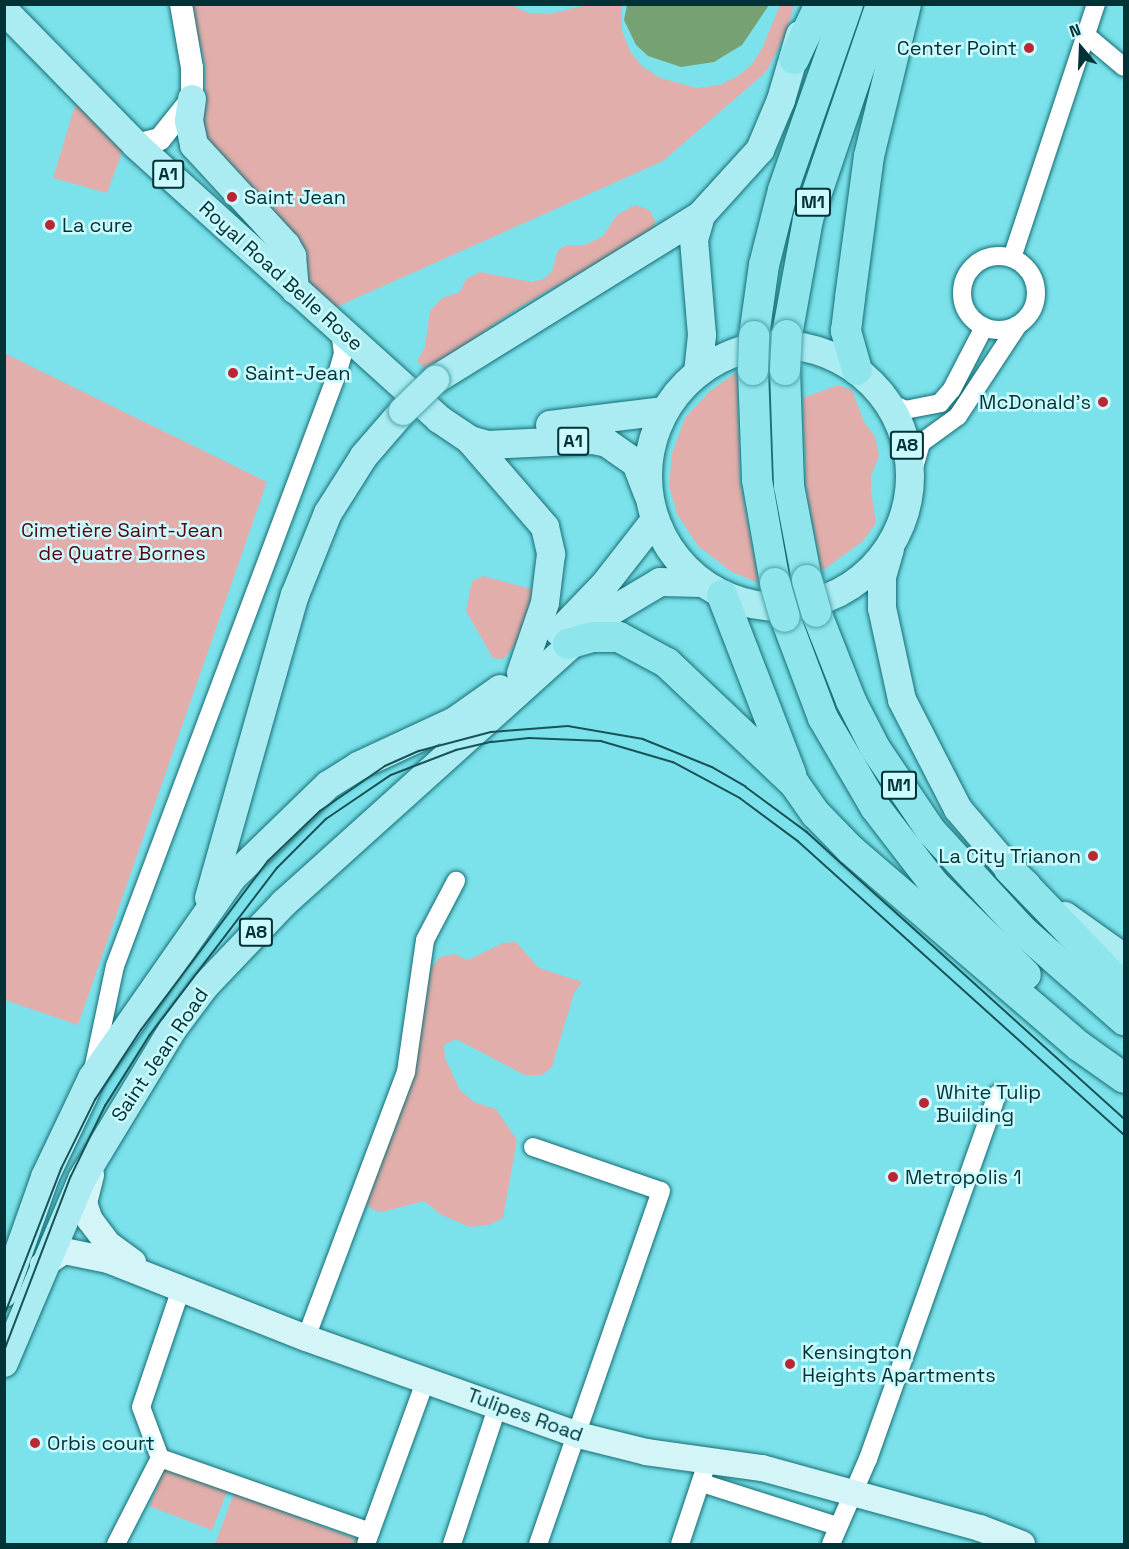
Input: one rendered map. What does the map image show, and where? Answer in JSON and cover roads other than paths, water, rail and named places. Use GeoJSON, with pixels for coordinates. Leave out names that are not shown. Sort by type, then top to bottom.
{"type":"FeatureCollection","features":[{"type":"Feature","properties":{"kind":"highway"},"geometry":{"type":"LineString","coordinates":[[794,59],[820,4]]}},
{"type":"Feature","properties":{"kind":"highway","name":"M1"},"geometry":{"type":"LineString","coordinates":[[848,4],[783,190],[764,265],[754,336],[757,480],[775,583],[784,617],[823,718],[900,843],[934,884],[1125,1071]]}},
{"type":"Feature","properties":{"kind":"highway","name":"M1"},"geometry":{"type":"LineString","coordinates":[[881,4],[808,219],[787,335],[785,370],[789,486],[807,580],[830,652],[865,729],[931,831],[1023,931],[1125,1020]]}},
{"type":"Feature","properties":{"kind":"highway"},"geometry":{"type":"LineString","coordinates":[[857,370],[846,331],[848,309],[869,156],[906,4]]}},
{"type":"Feature","properties":{"kind":"highway"},"geometry":{"type":"LineString","coordinates":[[712,589],[794,783]]}},
{"type":"Feature","properties":{"kind":"highway"},"geometry":{"type":"LineString","coordinates":[[568,644],[593,637],[619,637],[667,663],[794,783],[816,814],[851,850],[1079,1046],[1125,1078]]}},
{"type":"Feature","properties":{"kind":"highway"},"geometry":{"type":"LineString","coordinates":[[1009,869],[1125,988]]}},
{"type":"Feature","properties":{"kind":"main road"},"geometry":{"type":"LineString","coordinates":[[204,918],[299,584],[328,513],[364,456],[403,411],[435,380],[701,215],[760,150],[794,59],[807,4]]}},
{"type":"Feature","properties":{"kind":"main road","name":"Royal Road Belle Rose"},"geometry":{"type":"LineString","coordinates":[[4,10],[136,145],[424,407],[466,436],[487,445],[593,440],[607,443],[636,463],[651,508]]}},
{"type":"Feature","properties":{"kind":"main road"},"geometry":{"type":"LineString","coordinates":[[192,99],[189,121],[194,145],[286,245],[292,256],[295,290]]}},
{"type":"Feature","properties":{"kind":"main road"},"geometry":{"type":"LineString","coordinates":[[699,373],[702,335],[694,240],[701,215]]}},
{"type":"Feature","properties":{"kind":"main road","name":"A8"},"geometry":{"type":"LineString","coordinates":[[204,918],[232,878],[328,785],[358,766],[455,721],[525,678],[646,588],[677,580],[712,589],[752,605],[784,608],[816,602],[854,583],[891,545],[906,513],[911,478],[906,438],[888,402],[857,370],[832,356],[804,347],[775,345],[738,352],[699,373],[664,411],[652,442],[651,508],[677,558],[712,589]]}},
{"type":"Feature","properties":{"kind":"main road","name":"A1"},"geometry":{"type":"LineString","coordinates":[[466,436],[664,411]]}},
{"type":"Feature","properties":{"kind":"main road"},"geometry":{"type":"LineString","coordinates":[[466,436],[545,527],[549,545],[544,603],[525,678]]}},
{"type":"Feature","properties":{"kind":"main road","name":"A8"},"geometry":{"type":"LineString","coordinates":[[525,678],[605,584],[651,508]]}},
{"type":"Feature","properties":{"kind":"main road"},"geometry":{"type":"LineString","coordinates":[[891,545],[882,577],[882,608],[902,700],[958,809],[1009,869],[1125,958]]}},
{"type":"Feature","properties":{"kind":"main road","name":"Saint Jean Road"},"geometry":{"type":"LineString","coordinates":[[4,1363],[44,1265],[105,1139],[173,1029],[235,954],[284,903],[525,678]]}},
{"type":"Feature","properties":{"kind":"main road","name":"Saint Jean Road"},"geometry":{"type":"LineString","coordinates":[[4,1293],[45,1178],[92,1078],[204,918]]}},
{"type":"Feature","properties":{"kind":"main road"},"geometry":{"type":"LineString","coordinates":[[105,1139],[86,1186],[84,1203],[90,1220],[120,1254],[173,1283]]}},
{"type":"Feature","properties":{"kind":"main road","name":"Tulipes Road"},"geometry":{"type":"LineString","coordinates":[[44,1265],[64,1251],[74,1251],[173,1283],[306,1338],[578,1435],[646,1452],[704,1471],[762,1468],[852,1492],[977,1536],[1023,1545]]}},
{"type":"Feature","properties":{"kind":"street"},"geometry":{"type":"LineString","coordinates":[[136,145],[160,139],[192,99],[192,68],[181,4]]}},
{"type":"Feature","properties":{"kind":"street"},"geometry":{"type":"LineString","coordinates":[[1012,258],[1096,4]]}},
{"type":"Feature","properties":{"kind":"street"},"geometry":{"type":"LineString","coordinates":[[1087,36],[1125,67]]}},
{"type":"Feature","properties":{"kind":"street"},"geometry":{"type":"LineString","coordinates":[[911,478],[921,443],[958,417],[1018,325],[1035,305],[1036,286],[1028,269],[1012,258],[990,257],[979,261],[965,279],[963,301],[967,312],[984,327],[995,330],[1018,325]]}},
{"type":"Feature","properties":{"kind":"street"},"geometry":{"type":"LineString","coordinates":[[888,402],[905,410],[940,403],[952,389],[984,327]]}},
{"type":"Feature","properties":{"kind":"street"},"geometry":{"type":"LineString","coordinates":[[92,1078],[93,1061],[115,966],[338,371],[343,339],[339,328]]}},
{"type":"Feature","properties":{"kind":"street"},"geometry":{"type":"LineString","coordinates":[[306,1338],[406,1072],[424,940],[456,881]]}},
{"type":"Feature","properties":{"kind":"street"},"geometry":{"type":"LineString","coordinates":[[831,1545],[837,1526],[868,1459],[997,1094]]}},
{"type":"Feature","properties":{"kind":"street"},"geometry":{"type":"LineString","coordinates":[[533,1147],[661,1191],[538,1545]]}},
{"type":"Feature","properties":{"kind":"street"},"geometry":{"type":"LineString","coordinates":[[116,1545],[160,1458],[141,1407],[173,1283]]}},
{"type":"Feature","properties":{"kind":"street"},"geometry":{"type":"LineString","coordinates":[[160,1458],[368,1538],[426,1379]]}},
{"type":"Feature","properties":{"kind":"street"},"geometry":{"type":"LineString","coordinates":[[452,1545],[498,1405]]}},
{"type":"Feature","properties":{"kind":"street"},"geometry":{"type":"LineString","coordinates":[[680,1545],[704,1471],[837,1526]]}},
{"type":"Feature","properties":{"kind":"tram line"},"geometry":{"type":"LineString","coordinates":[[4,1316],[61,1169],[95,1100],[141,1030],[268,861],[320,811],[385,766],[419,751],[491,732],[568,726],[643,739],[712,767],[746,787],[807,832],[1124,1118]]}},
{"type":"Feature","properties":{"kind":"tram line"},"geometry":{"type":"LineString","coordinates":[[4,1351],[71,1176],[105,1106],[149,1036],[277,868],[326,819],[391,775],[456,750],[492,742],[529,738],[601,741],[673,762],[740,798],[798,841],[1124,1135]]}},
{"type":"Feature","properties":{"kind":"place","name":"Center Point"},"geometry":{"type":"Point","coordinates":[1029,48]}},
{"type":"Feature","properties":{"kind":"place","name":"Saint Jean"},"geometry":{"type":"Point","coordinates":[232,197]}},
{"type":"Feature","properties":{"kind":"place","name":"La cure"},"geometry":{"type":"Point","coordinates":[50,225]}},
{"type":"Feature","properties":{"kind":"place","name":"Saint-Jean"},"geometry":{"type":"Point","coordinates":[233,373]}},
{"type":"Feature","properties":{"kind":"place","name":"McDonald's"},"geometry":{"type":"Point","coordinates":[1103,402]}},
{"type":"Feature","properties":{"kind":"place","name":"La City Trianon"},"geometry":{"type":"Point","coordinates":[1093,856]}},
{"type":"Feature","properties":{"kind":"place","name":"White Tulip Building"},"geometry":{"type":"Point","coordinates":[924,1103]}},
{"type":"Feature","properties":{"kind":"place","name":"Metropolis 1"},"geometry":{"type":"Point","coordinates":[893,1177]}},
{"type":"Feature","properties":{"kind":"place","name":"Kensington Heights Apartments"},"geometry":{"type":"Point","coordinates":[790,1364]}},
{"type":"Feature","properties":{"kind":"place","name":"Orbis court"},"geometry":{"type":"Point","coordinates":[35,1443]}},
{"type":"Feature","properties":{"kind":"park label","name":"Cimetière Saint-Jean de Quatre Bornes"},"geometry":{"type":"Point","coordinates":[122,542]}}]}
